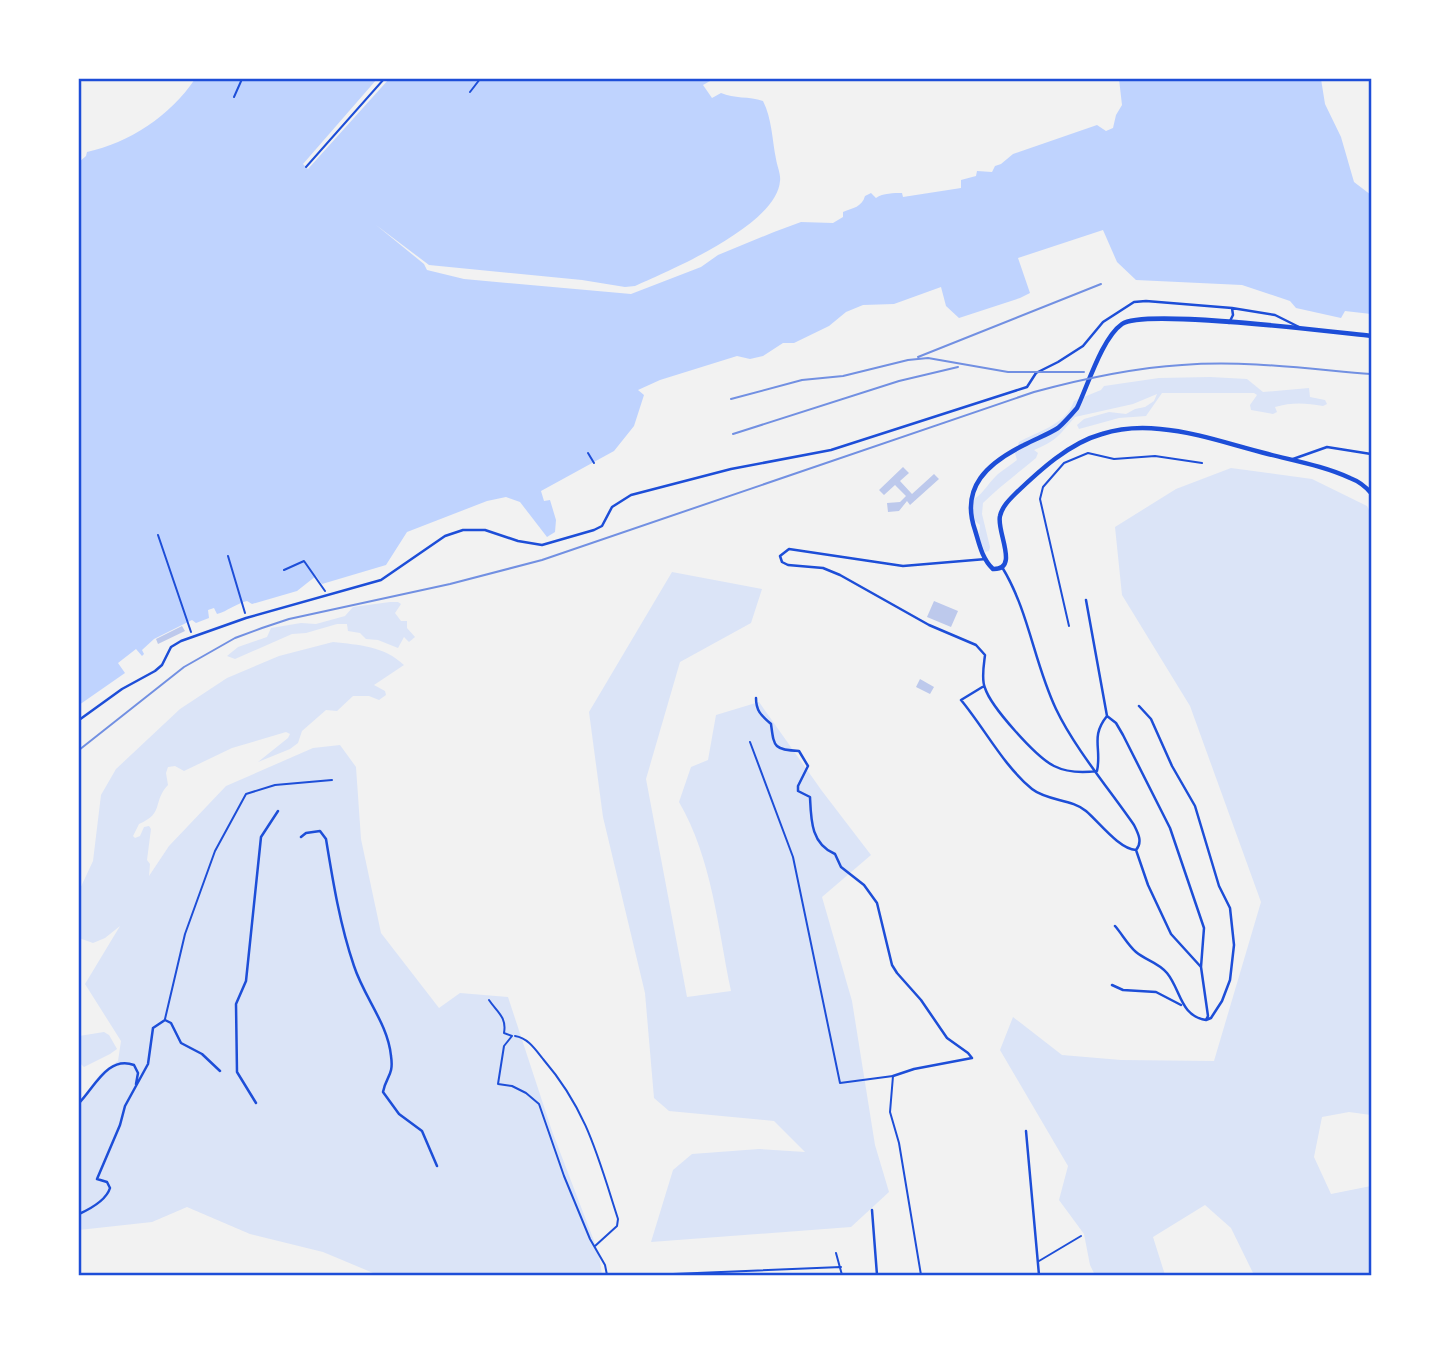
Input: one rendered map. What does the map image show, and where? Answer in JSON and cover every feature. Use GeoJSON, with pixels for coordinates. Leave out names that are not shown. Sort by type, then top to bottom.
{"type":"FeatureCollection","features":[{"type":"Feature","properties":{"kind":"main road"},"geometry":{"type":"LineString","coordinates":[[1371,336],[1159,317],[1124,322],[1113,332],[1077,408],[1060,426],[1000,458],[981,477],[970,505],[971,520],[986,559],[993,569],[1002,568],[1006,564],[1007,556],[1000,516],[1007,502],[1049,464],[1076,446],[1105,433],[1138,428],[1186,432],[1291,460],[1350,478],[1371,493]]}},
{"type":"Feature","properties":{"kind":"street"},"geometry":{"type":"LineString","coordinates":[[79,720],[121,689],[155,671],[162,665],[171,647],[192,636],[381,579],[445,536],[463,530],[485,530],[518,541],[542,545],[602,526],[612,507],[631,495],[731,469],[831,450],[1027,387],[1036,373],[1083,346],[1103,322],[1134,302],[1232,308],[1275,315],[1303,329]]}},
{"type":"Feature","properties":{"kind":"street"},"geometry":{"type":"LineString","coordinates":[[1229,323],[1233,315],[1232,308]]}},
{"type":"Feature","properties":{"kind":"street"},"geometry":{"type":"LineString","coordinates":[[1291,460],[1327,447],[1371,454]]}},
{"type":"Feature","properties":{"kind":"street"},"geometry":{"type":"LineString","coordinates":[[986,559],[903,566],[789,549],[780,556],[782,562],[788,565],[823,568],[838,574],[929,625],[976,645],[985,654],[984,686],[997,709],[1043,759],[1067,771],[1097,771]]}},
{"type":"Feature","properties":{"kind":"street"},"geometry":{"type":"LineString","coordinates":[[1002,568],[1018,598],[1034,653],[1057,711],[1134,825],[1140,836],[1136,850],[1148,885],[1171,934],[1201,967]]}},
{"type":"Feature","properties":{"kind":"street"},"geometry":{"type":"LineString","coordinates":[[1086,600],[1107,716],[1116,723],[1123,735],[1170,828],[1204,928],[1201,967],[1207,1018]]}},
{"type":"Feature","properties":{"kind":"street"},"geometry":{"type":"LineString","coordinates":[[984,686],[961,700],[991,742],[1033,790],[1086,810],[1099,825],[1125,846],[1136,850]]}},
{"type":"Feature","properties":{"kind":"street"},"geometry":{"type":"LineString","coordinates":[[756,698],[756,707],[771,724],[773,743],[787,750],[799,751],[803,755],[807,766],[798,791],[810,797],[815,835],[823,849],[835,853],[841,867],[864,885],[877,903],[892,965],[947,1038],[972,1058],[914,1069],[893,1076]]}},
{"type":"Feature","properties":{"kind":"street"},"geometry":{"type":"LineString","coordinates":[[1112,985],[1123,990],[1156,992],[1199,1018],[1212,1018],[1230,980],[1234,945],[1230,908],[1219,886],[1195,806],[1150,719],[1139,706]]}},
{"type":"Feature","properties":{"kind":"street"},"geometry":{"type":"LineString","coordinates":[[1097,771],[1101,757],[1097,745],[1098,728],[1107,716]]}},
{"type":"Feature","properties":{"kind":"street"},"geometry":{"type":"LineString","coordinates":[[256,1103],[237,1072],[236,1004],[246,981],[261,837],[278,811]]}},
{"type":"Feature","properties":{"kind":"street"},"geometry":{"type":"LineString","coordinates":[[301,837],[306,833],[320,831],[326,839],[340,920],[353,964],[390,1048],[392,1072],[384,1084],[383,1092],[398,1114],[422,1131],[438,1166]]}},
{"type":"Feature","properties":{"kind":"street"},"geometry":{"type":"LineString","coordinates":[[1115,926],[1135,951],[1166,971],[1173,981],[1181,1005]]}},
{"type":"Feature","properties":{"kind":"street"},"geometry":{"type":"LineString","coordinates":[[79,1214],[98,1204],[109,1194],[107,1182],[97,1179],[120,1125],[125,1106],[148,1064],[153,1028],[165,1020],[170,1023],[181,1043],[202,1054],[220,1071]]}},
{"type":"Feature","properties":{"kind":"street"},"geometry":{"type":"LineString","coordinates":[[79,1103],[102,1075],[117,1064],[126,1062],[135,1065],[138,1073],[135,1087]]}},
{"type":"Feature","properties":{"kind":"street"},"geometry":{"type":"LineString","coordinates":[[1026,1131],[1039,1275]]}},
{"type":"Feature","properties":{"kind":"street"},"geometry":{"type":"LineString","coordinates":[[872,1210],[877,1275]]}},
{"type":"Feature","properties":{"kind":"lane"},"geometry":{"type":"LineString","coordinates":[[1069,626],[1040,499],[1043,486],[1064,463],[1087,453],[1114,459],[1155,456],[1202,463]]}},
{"type":"Feature","properties":{"kind":"lane"},"geometry":{"type":"LineString","coordinates":[[750,742],[793,857],[840,1083],[893,1076],[890,1112],[899,1143],[921,1275]]}},
{"type":"Feature","properties":{"kind":"lane"},"geometry":{"type":"LineString","coordinates":[[165,1020],[185,934],[215,851],[246,794],[275,785],[332,780]]}},
{"type":"Feature","properties":{"kind":"lane"},"geometry":{"type":"LineString","coordinates":[[489,1000],[506,1024],[504,1033],[526,1040],[567,1089],[591,1135],[618,1219],[617,1226],[594,1247]]}},
{"type":"Feature","properties":{"kind":"lane"},"geometry":{"type":"LineString","coordinates":[[512,1036],[504,1045],[498,1084],[512,1086],[539,1104],[564,1177],[594,1247],[605,1265],[607,1275]]}},
{"type":"Feature","properties":{"kind":"lane"},"geometry":{"type":"LineString","coordinates":[[1038,1262],[1081,1236]]}},
{"type":"Feature","properties":{"kind":"lane"},"geometry":{"type":"LineString","coordinates":[[836,1253],[842,1275]]}},
{"type":"Feature","properties":{"kind":"lane"},"geometry":{"type":"LineString","coordinates":[[649,1275],[841,1267]]}},
{"type":"Feature","properties":{"kind":"path"},"geometry":{"type":"LineString","coordinates":[[234,97],[242,79]]}},
{"type":"Feature","properties":{"kind":"path"},"geometry":{"type":"LineString","coordinates":[[306,167],[384,79]]}},
{"type":"Feature","properties":{"kind":"path"},"geometry":{"type":"LineString","coordinates":[[470,92],[480,79]]}},
{"type":"Feature","properties":{"kind":"path"},"geometry":{"type":"LineString","coordinates":[[588,453],[594,463]]}},
{"type":"Feature","properties":{"kind":"path"},"geometry":{"type":"LineString","coordinates":[[158,535],[192,636]]}},
{"type":"Feature","properties":{"kind":"path"},"geometry":{"type":"LineString","coordinates":[[228,556],[246,618]]}},
{"type":"Feature","properties":{"kind":"path"},"geometry":{"type":"LineString","coordinates":[[284,570],[304,561],[327,595]]}},
{"type":"Feature","properties":{"kind":"shaded area"},"geometry":{"type":"Polygon","coordinates":[[[1159,378],[1247,379],[1263,392],[1309,388],[1310,397],[1325,400],[1327,404],[1281,405],[1275,407],[1277,412],[1273,414],[1251,410],[1250,405],[1257,395],[1254,393],[1162,393],[1146,416],[1119,418],[1079,429],[1077,425],[1084,419],[1109,412],[1126,414],[1145,407],[1154,401],[1157,394],[1133,404],[1075,417],[1053,440],[1034,450],[1038,453],[1036,458],[983,503],[982,514],[990,547],[989,551],[985,552],[979,538],[980,525],[971,518],[969,510],[974,506],[974,499],[995,477],[1017,460],[1015,453],[1019,442],[1058,422],[1074,401],[1101,390],[1104,386],[1159,378]]]}},
{"type":"Feature","properties":{"kind":"shaded area"},"geometry":{"type":"Polygon","coordinates":[[[1231,468],[1312,479],[1367,506],[1371,514],[1371,1115],[1349,1112],[1322,1117],[1314,1157],[1331,1194],[1371,1186],[1371,1275],[1254,1275],[1231,1228],[1205,1205],[1153,1237],[1165,1275],[1095,1275],[1090,1265],[1084,1234],[1059,1200],[1068,1166],[1000,1050],[1013,1017],[1062,1055],[1121,1060],[1214,1061],[1261,902],[1190,706],[1122,595],[1115,527],[1176,489],[1231,468]]]}},
{"type":"Feature","properties":{"kind":"shaded area"},"geometry":{"type":"Polygon","coordinates":[[[672,572],[762,589],[751,623],[680,662],[646,779],[687,997],[731,991],[707,870],[679,802],[691,767],[708,760],[716,715],[759,702],[871,855],[822,897],[852,1001],[875,1145],[889,1192],[851,1227],[651,1242],[673,1170],[692,1154],[759,1149],[805,1152],[774,1121],[669,1111],[654,1098],[645,993],[603,817],[589,712],[672,572]]]}},
{"type":"Feature","properties":{"kind":"shaded area"},"geometry":{"type":"Polygon","coordinates":[[[390,602],[401,604],[395,613],[401,621],[407,621],[407,628],[415,637],[409,642],[404,637],[398,648],[348,631],[347,624],[337,624],[292,634],[235,659],[227,656],[238,647],[267,637],[271,628],[301,623],[316,624],[345,616],[353,607],[390,602]]]}},
{"type":"Feature","properties":{"kind":"shaded area"},"geometry":{"type":"Polygon","coordinates":[[[333,642],[380,650],[404,665],[374,685],[385,691],[386,695],[379,700],[369,696],[353,696],[337,711],[326,710],[302,731],[298,743],[290,749],[258,762],[288,738],[290,734],[286,732],[232,748],[184,771],[175,766],[168,767],[168,785],[155,811],[139,824],[133,836],[140,836],[144,827],[149,826],[151,829],[147,860],[150,864],[149,876],[169,846],[226,786],[313,748],[340,745],[356,767],[361,839],[381,933],[439,1008],[460,993],[508,997],[552,1131],[599,1254],[602,1275],[378,1275],[323,1252],[250,1234],[187,1207],[152,1222],[79,1230],[79,1102],[101,1073],[118,1061],[121,1041],[85,984],[120,926],[105,938],[93,943],[79,938],[79,891],[93,861],[101,795],[116,769],[180,709],[227,678],[279,656],[333,642]]]}},
{"type":"Feature","properties":{"kind":"shaded area"},"geometry":{"type":"Polygon","coordinates":[[[104,1032],[109,1035],[117,1049],[84,1067],[79,1062],[79,1036],[104,1032]]]}},
{"type":"Feature","properties":{"kind":"water"},"geometry":{"type":"Polygon","coordinates":[[[195,79],[709,79],[710,81],[703,85],[712,98],[721,93],[763,101],[770,122],[780,176],[774,197],[761,214],[720,244],[635,286],[429,265],[376,225],[424,264],[427,270],[464,279],[631,294],[701,267],[718,255],[801,222],[833,223],[843,217],[843,212],[859,205],[865,196],[871,193],[876,198],[896,193],[902,193],[903,197],[961,188],[961,180],[976,176],[977,171],[992,172],[995,166],[1013,154],[1097,125],[1106,131],[1113,128],[1122,105],[1119,79],[1321,79],[1325,104],[1341,137],[1354,182],[1371,195],[1371,314],[1345,311],[1341,318],[1296,308],[1290,301],[1242,285],[1136,280],[1117,262],[1103,230],[1018,258],[1030,293],[1020,298],[959,318],[946,306],[941,287],[894,304],[863,305],[846,312],[829,326],[794,343],[783,343],[763,356],[750,359],[737,356],[660,380],[638,390],[644,395],[634,426],[614,451],[541,491],[544,501],[550,500],[556,520],[555,532],[547,537],[520,502],[506,497],[487,501],[407,532],[386,565],[322,584],[316,576],[297,591],[252,604],[247,601],[217,614],[214,608],[208,610],[209,618],[196,623],[192,620],[154,639],[142,650],[142,656],[136,649],[118,663],[125,673],[79,705],[79,162],[87,152],[133,135],[161,116],[195,79]]]}},
{"type":"Feature","properties":{"kind":"pier"},"geometry":{"type":"Polygon","coordinates":[[[377,79],[389,79],[308,169],[303,164],[377,79]]]}},
{"type":"Feature","properties":{"kind":"building"},"geometry":{"type":"Polygon","coordinates":[[[903,467],[909,473],[900,481],[912,494],[934,474],[939,479],[910,505],[907,501],[899,511],[888,512],[887,503],[900,502],[906,496],[895,485],[884,495],[879,490],[903,467]]]}},
{"type":"Feature","properties":{"kind":"building"},"geometry":{"type":"Polygon","coordinates":[[[934,601],[958,611],[951,627],[927,617],[934,601]]]}},
{"type":"Feature","properties":{"kind":"building"},"geometry":{"type":"Polygon","coordinates":[[[182,626],[185,631],[158,644],[156,639],[182,626]]]}},
{"type":"Feature","properties":{"kind":"building"},"geometry":{"type":"Polygon","coordinates":[[[920,679],[934,687],[930,694],[916,687],[920,679]]]}},
{"type":"Feature","properties":{"kind":"railway"},"geometry":{"type":"LineString","coordinates":[[918,357],[1101,284]]}},
{"type":"Feature","properties":{"kind":"railway"},"geometry":{"type":"LineString","coordinates":[[731,399],[802,380],[843,376],[908,360],[928,358],[1008,372],[1084,372]]}},
{"type":"Feature","properties":{"kind":"railway"},"geometry":{"type":"LineString","coordinates":[[79,750],[184,667],[235,638],[289,619],[450,584],[542,560],[1034,392],[1107,375],[1182,365],[1253,364],[1371,374]]}},
{"type":"Feature","properties":{"kind":"railway"},"geometry":{"type":"LineString","coordinates":[[733,434],[899,381],[958,367]]}}]}
